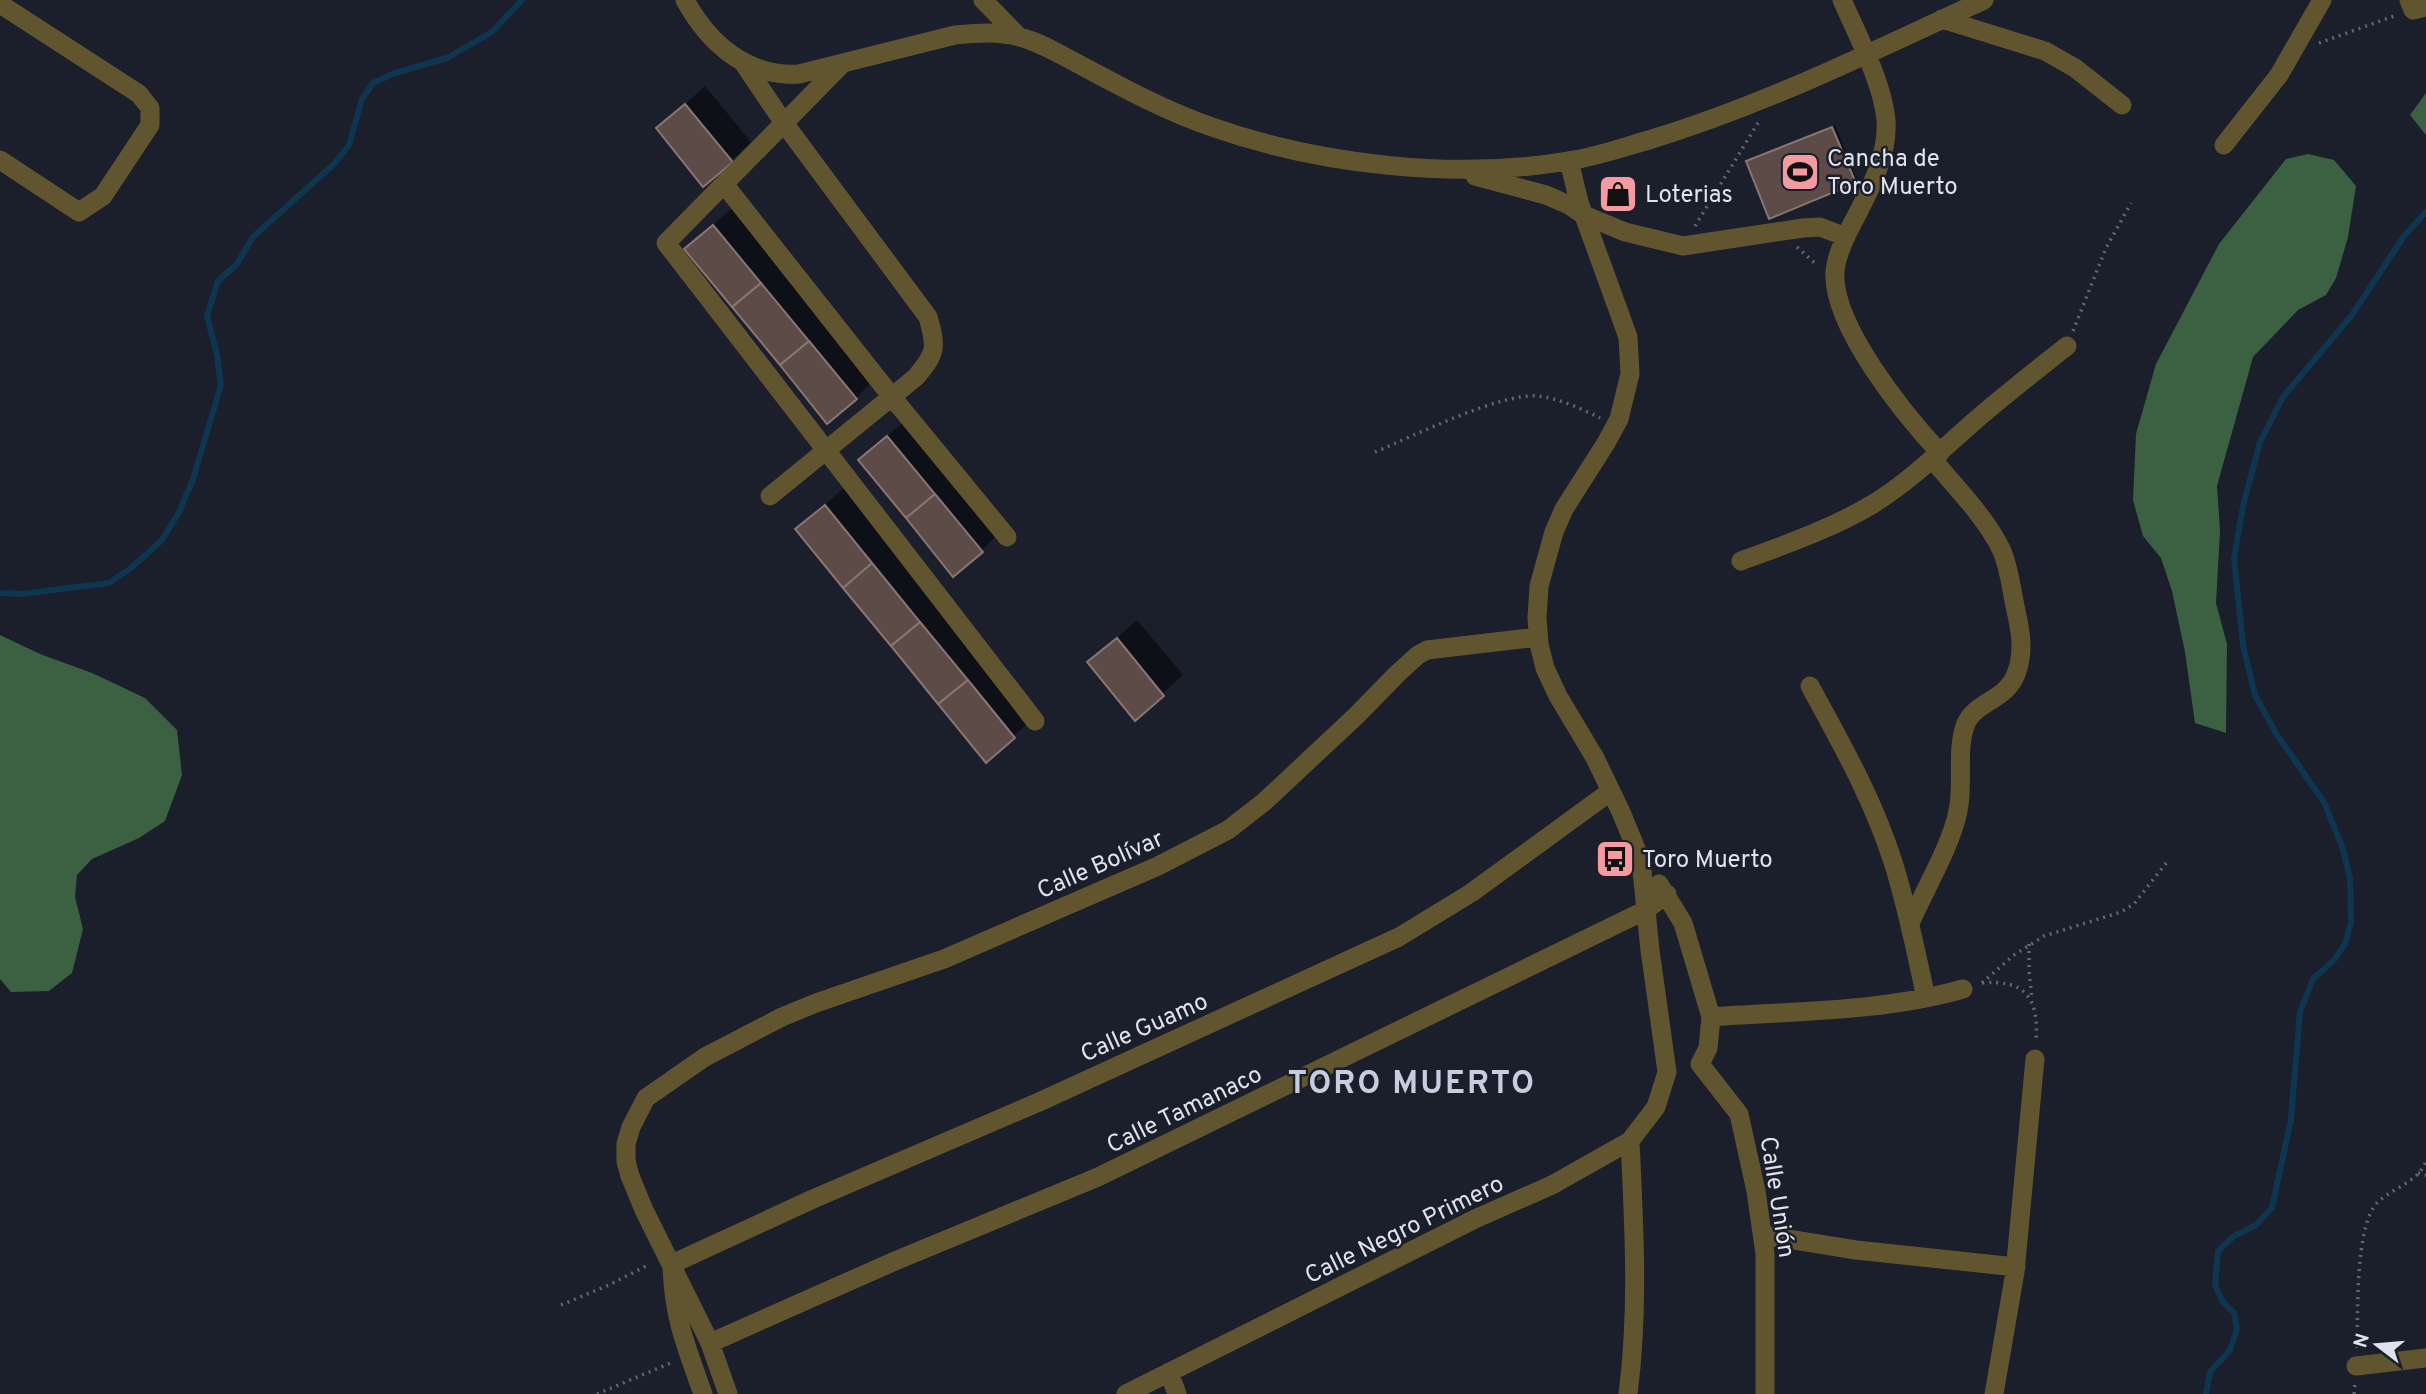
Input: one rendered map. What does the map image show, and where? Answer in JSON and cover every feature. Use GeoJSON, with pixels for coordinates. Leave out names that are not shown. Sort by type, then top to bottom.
{"type":"FeatureCollection","features":[{"type":"Feature","properties":{"kind":"street"},"geometry":{"type":"LineString","coordinates":[[685,0],[711,38],[744,64],[784,123],[928,317],[935,340],[931,359],[916,377],[769,496]]}},
{"type":"Feature","properties":{"kind":"street"},"geometry":{"type":"LineString","coordinates":[[982,0],[1019,37]]}},
{"type":"Feature","properties":{"kind":"street"},"geometry":{"type":"LineString","coordinates":[[1842,0],[1866,53],[1886,121],[1885,136],[1874,178],[1838,257],[1835,274],[1838,294],[1846,318],[1878,378],[2001,549],[2018,619],[2021,654],[2016,675],[2009,688],[1969,716],[1966,723],[1961,751],[1959,809],[1946,845],[1910,923]]}},
{"type":"Feature","properties":{"kind":"street"},"geometry":{"type":"LineString","coordinates":[[744,64],[785,75],[799,74],[954,35],[978,32],[1019,37],[1052,50],[1184,117],[1244,138],[1337,159],[1419,167],[1480,169],[1569,161],[1711,121],[1984,0]]}},
{"type":"Feature","properties":{"kind":"street"},"geometry":{"type":"LineString","coordinates":[[2224,145],[2279,75],[2322,0]]}},
{"type":"Feature","properties":{"kind":"street"},"geometry":{"type":"LineString","coordinates":[[0,4],[139,94],[150,108],[150,125],[103,196],[79,212],[0,160]]}},
{"type":"Feature","properties":{"kind":"street"},"geometry":{"type":"LineString","coordinates":[[1942,19],[2045,51],[2075,68],[2122,105]]}},
{"type":"Feature","properties":{"kind":"street"},"geometry":{"type":"LineString","coordinates":[[843,63],[666,243],[1035,720]]}},
{"type":"Feature","properties":{"kind":"street"},"geometry":{"type":"LineString","coordinates":[[1569,161],[1584,215],[1628,337],[1631,356],[1626,397],[1615,426],[1564,509],[1554,532],[1539,586],[1538,637],[1545,668],[1595,758],[1641,861],[1667,894],[1683,923],[1711,1017],[1708,1048],[1700,1064],[1667,1072],[1641,861]]}},
{"type":"Feature","properties":{"kind":"street"},"geometry":{"type":"LineString","coordinates":[[1419,167],[1517,186],[1648,239],[1683,246],[1820,228],[1846,237]]}},
{"type":"Feature","properties":{"kind":"street"},"geometry":{"type":"LineString","coordinates":[[724,184],[892,397],[1007,537]]}},
{"type":"Feature","properties":{"kind":"street"},"geometry":{"type":"LineString","coordinates":[[1741,561],[1805,538],[1876,502],[1936,457],[1984,412],[2067,346]]}},
{"type":"Feature","properties":{"kind":"street","name":"Calle Bolívar"},"geometry":{"type":"LineString","coordinates":[[669,1259],[644,1210],[626,1161],[626,1144],[631,1127],[646,1098],[705,1057],[782,1017],[944,959],[1158,866],[1228,830],[1264,802],[1398,673],[1427,650],[1538,637]]}},
{"type":"Feature","properties":{"kind":"street"},"geometry":{"type":"LineString","coordinates":[[1810,686],[1865,790],[1893,861],[1926,998]]}},
{"type":"Feature","properties":{"kind":"street","name":"Calle Guamo"},"geometry":{"type":"LineString","coordinates":[[669,1259],[1052,1096],[1399,937],[1471,893],[1611,792]]}},
{"type":"Feature","properties":{"kind":"street","name":"Calle Tamanaco"},"geometry":{"type":"LineString","coordinates":[[710,1343],[895,1261],[1098,1177],[1646,910],[1667,894]]}},
{"type":"Feature","properties":{"kind":"street"},"geometry":{"type":"LineString","coordinates":[[1711,1017],[1831,1009],[1926,998],[1963,989]]}},
{"type":"Feature","properties":{"kind":"street"},"geometry":{"type":"LineString","coordinates":[[1994,1394],[2016,1267],[2035,1059]]}},
{"type":"Feature","properties":{"kind":"street","name":"Calle Unión"},"geometry":{"type":"LineString","coordinates":[[1700,1064],[1739,1114],[1763,1235],[1766,1296],[1765,1394]]}},
{"type":"Feature","properties":{"kind":"street","name":"Calle Negro Primero"},"geometry":{"type":"LineString","coordinates":[[1126,1394],[1475,1219],[1552,1185],[1630,1141],[1656,1107],[1667,1072]]}},
{"type":"Feature","properties":{"kind":"street"},"geometry":{"type":"LineString","coordinates":[[1628,1394],[1633,1355],[1636,1246],[1630,1141]]}},
{"type":"Feature","properties":{"kind":"street"},"geometry":{"type":"LineString","coordinates":[[1763,1235],[1856,1250],[2016,1267]]}},
{"type":"Feature","properties":{"kind":"street"},"geometry":{"type":"LineString","coordinates":[[669,1259],[710,1343],[725,1387],[702,1392],[677,1322],[669,1259]]}},
{"type":"Feature","properties":{"kind":"street"},"geometry":{"type":"LineString","coordinates":[[2356,1366],[2426,1358]]}},
{"type":"Feature","properties":{"kind":"street"},"geometry":{"type":"LineString","coordinates":[[1169,1372],[1177,1394]]}},
{"type":"Feature","properties":{"kind":"path"},"geometry":{"type":"LineString","coordinates":[[2293,52],[2416,6]]}},
{"type":"Feature","properties":{"kind":"path"},"geometry":{"type":"LineString","coordinates":[[1683,246],[1760,121]]}},
{"type":"Feature","properties":{"kind":"path"},"geometry":{"type":"LineString","coordinates":[[2067,346],[2097,267],[2131,203]]}},
{"type":"Feature","properties":{"kind":"path"},"geometry":{"type":"LineString","coordinates":[[1770,234],[1797,247],[1816,264],[1838,294]]}},
{"type":"Feature","properties":{"kind":"path"},"geometry":{"type":"LineString","coordinates":[[1375,452],[1497,402],[1520,397],[1538,396],[1551,399],[1615,426]]}},
{"type":"Feature","properties":{"kind":"path"},"geometry":{"type":"LineString","coordinates":[[1983,983],[2029,944],[2044,936],[2121,912],[2134,904],[2167,862]]}},
{"type":"Feature","properties":{"kind":"path"},"geometry":{"type":"LineString","coordinates":[[2029,944],[2029,971],[2037,1032],[2035,1059]]}},
{"type":"Feature","properties":{"kind":"path"},"geometry":{"type":"LineString","coordinates":[[1963,989],[1983,983],[2010,983],[2020,987],[2032,1004]]}},
{"type":"Feature","properties":{"kind":"path"},"geometry":{"type":"LineString","coordinates":[[2354,1394],[2362,1242],[2368,1220],[2377,1203],[2418,1174],[2426,1160]]}},
{"type":"Feature","properties":{"kind":"path"},"geometry":{"type":"LineString","coordinates":[[2418,1174],[2426,1175]]}},
{"type":"Feature","properties":{"kind":"path"},"geometry":{"type":"LineString","coordinates":[[561,1305],[669,1259]]}},
{"type":"Feature","properties":{"kind":"path"},"geometry":{"type":"LineString","coordinates":[[597,1394],[688,1356]]}},
{"type":"Feature","properties":{"kind":"path"},"geometry":{"type":"LineString","coordinates":[[2348,1394],[2355,1387]]}},
{"type":"Feature","properties":{"kind":"green space"},"geometry":{"type":"Polygon","coordinates":[[[2426,93],[2426,135],[2410,115],[2426,93]]]}},
{"type":"Feature","properties":{"kind":"green space"},"geometry":{"type":"Polygon","coordinates":[[[2308,154],[2334,160],[2356,186],[2348,237],[2336,278],[2326,295],[2298,310],[2253,357],[2217,486],[2220,531],[2216,603],[2227,644],[2226,733],[2195,723],[2185,652],[2172,591],[2161,558],[2143,536],[2133,500],[2136,434],[2156,364],[2219,244],[2286,159],[2308,154]]]}},
{"type":"Feature","properties":{"kind":"green space"},"geometry":{"type":"Polygon","coordinates":[[[0,635],[145,698],[177,730],[182,775],[165,821],[139,838],[92,859],[77,875],[75,897],[83,929],[72,973],[49,991],[11,992],[0,979],[0,635]]]}},
{"type":"Feature","properties":{"kind":"building"},"geometry":{"type":"Polygon","coordinates":[[[685,104],[733,162],[703,187],[656,128],[685,104]]]}},
{"type":"Feature","properties":{"kind":"building","name":"Cancha de Toro Muerto"},"geometry":{"type":"Polygon","coordinates":[[[1832,127],[1856,183],[1769,219],[1746,161],[1832,127]]]}},
{"type":"Feature","properties":{"kind":"building"},"geometry":{"type":"Polygon","coordinates":[[[713,225],[761,283],[732,307],[684,249],[713,225]]]}},
{"type":"Feature","properties":{"kind":"building"},"geometry":{"type":"Polygon","coordinates":[[[761,283],[809,341],[780,365],[732,307],[761,283]]]}},
{"type":"Feature","properties":{"kind":"building"},"geometry":{"type":"Polygon","coordinates":[[[809,341],[857,399],[827,424],[780,365],[809,341]]]}},
{"type":"Feature","properties":{"kind":"building"},"geometry":{"type":"Polygon","coordinates":[[[887,436],[935,494],[906,518],[858,460],[887,436]]]}},
{"type":"Feature","properties":{"kind":"building"},"geometry":{"type":"Polygon","coordinates":[[[935,494],[983,552],[953,577],[906,518],[935,494]]]}},
{"type":"Feature","properties":{"kind":"building"},"geometry":{"type":"Polygon","coordinates":[[[825,505],[872,563],[843,588],[795,529],[825,505]]]}},
{"type":"Feature","properties":{"kind":"building"},"geometry":{"type":"Polygon","coordinates":[[[872,563],[920,622],[891,646],[843,588],[872,563]]]}},
{"type":"Feature","properties":{"kind":"building"},"geometry":{"type":"Polygon","coordinates":[[[920,622],[968,680],[938,704],[891,646],[920,622]]]}},
{"type":"Feature","properties":{"kind":"building"},"geometry":{"type":"Polygon","coordinates":[[[1117,638],[1164,696],[1135,721],[1087,662],[1117,638]]]}},
{"type":"Feature","properties":{"kind":"building"},"geometry":{"type":"Polygon","coordinates":[[[968,680],[1015,738],[986,763],[938,704],[968,680]]]}},
{"type":"Feature","properties":{"kind":"waterway"},"geometry":{"type":"LineString","coordinates":[[0,593],[21,594],[109,583],[131,568],[162,540],[179,512],[193,479],[221,385],[207,316],[218,281],[237,264],[253,237],[334,164],[349,145],[362,99],[373,83],[395,73],[447,58],[492,32],[522,0]]}},
{"type":"Feature","properties":{"kind":"waterway"},"geometry":{"type":"LineString","coordinates":[[2206,1394],[2210,1372],[2230,1350],[2237,1329],[2234,1313],[2223,1302],[2215,1285],[2218,1251],[2234,1236],[2256,1225],[2272,1208],[2291,1119],[2300,1012],[2313,979],[2334,960],[2345,944],[2351,923],[2350,878],[2343,849],[2324,802],[2277,735],[2255,695],[2243,645],[2234,558],[2243,506],[2260,442],[2283,397],[2352,315],[2404,236],[2426,212]]}},
{"type":"Feature","properties":{"kind":"place","name":"Cancha de Toro Muerto"},"geometry":{"type":"Point","coordinates":[1800,172]}},
{"type":"Feature","properties":{"kind":"place","name":"Loterias"},"geometry":{"type":"Point","coordinates":[1618,194]}},
{"type":"Feature","properties":{"kind":"place","name":"Toro Muerto"},"geometry":{"type":"Point","coordinates":[1615,859]}},
{"type":"Feature","properties":{"kind":"district","name":"TORO MUERTO"},"geometry":{"type":"Point","coordinates":[1412,1082]}}]}
